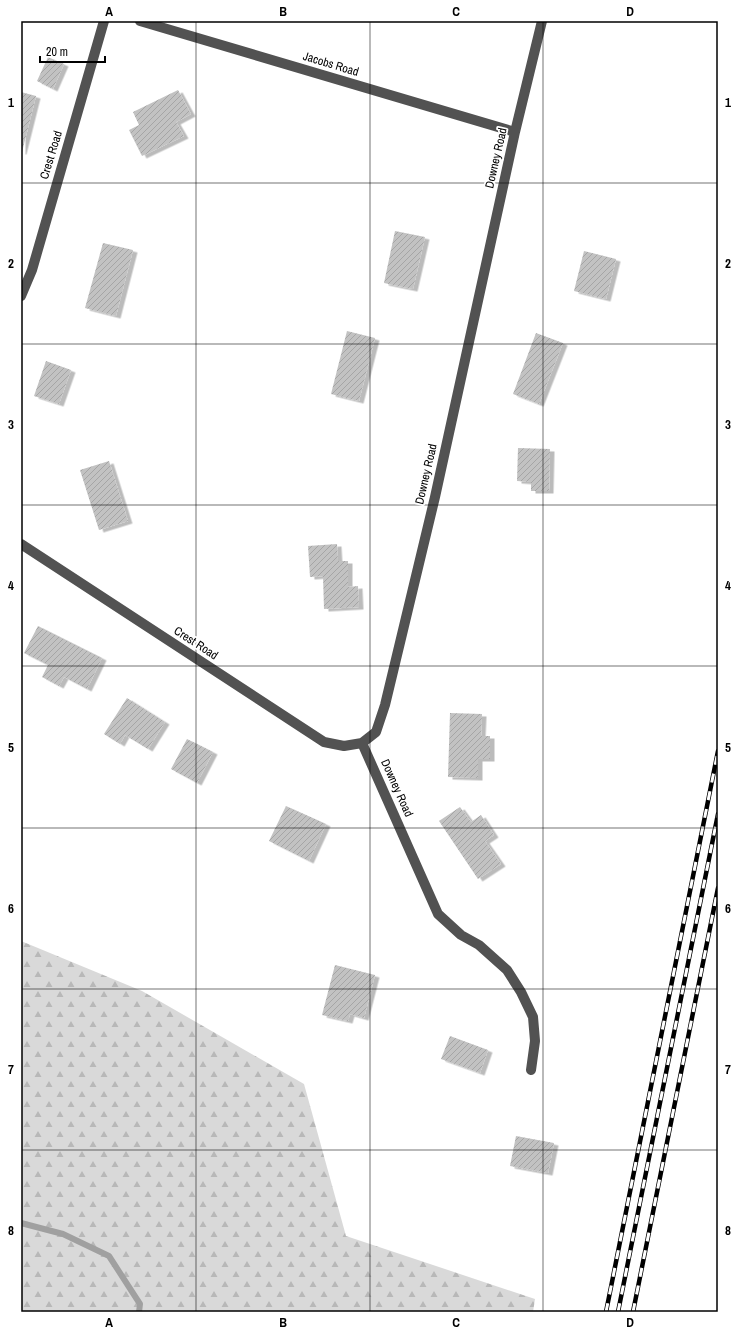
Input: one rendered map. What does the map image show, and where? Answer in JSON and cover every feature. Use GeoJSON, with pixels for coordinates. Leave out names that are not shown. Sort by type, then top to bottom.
{"type":"FeatureCollection","features":[{"type":"Feature","properties":{"kind":"street","name":"Crest Road"},"geometry":{"type":"LineString","coordinates":[[21,296],[32,270],[104,21]]}},
{"type":"Feature","properties":{"kind":"street","name":"Jacobs Road"},"geometry":{"type":"LineString","coordinates":[[140,21],[515,132]]}},
{"type":"Feature","properties":{"kind":"street","name":"Downey Road"},"geometry":{"type":"LineString","coordinates":[[531,1070],[535,1041],[533,1017],[521,992],[507,970],[479,945],[461,935],[438,914],[362,743],[376,732],[385,705],[435,497],[515,132],[542,21]]}},
{"type":"Feature","properties":{"kind":"street","name":"Crest Road"},"geometry":{"type":"LineString","coordinates":[[21,544],[324,742],[344,746],[362,743]]}},
{"type":"Feature","properties":{"kind":"green space"},"geometry":{"type":"Polygon","coordinates":[[[21,941],[142,991],[304,1084],[346,1236],[535,1299],[533,1312],[21,1312],[21,941]]]}},
{"type":"Feature","properties":{"kind":"building"},"geometry":{"type":"Polygon","coordinates":[[[48,57],[64,64],[53,89],[37,81],[48,57]]]}},
{"type":"Feature","properties":{"kind":"building"},"geometry":{"type":"Polygon","coordinates":[[[178,90],[191,114],[176,122],[184,136],[142,156],[129,130],[139,125],[133,112],[178,90]]]}},
{"type":"Feature","properties":{"kind":"building"},"geometry":{"type":"Polygon","coordinates":[[[21,92],[36,96],[22,152],[21,152],[21,92]]]}},
{"type":"Feature","properties":{"kind":"building"},"geometry":{"type":"Polygon","coordinates":[[[395,231],[425,237],[413,289],[384,283],[395,231]]]}},
{"type":"Feature","properties":{"kind":"building"},"geometry":{"type":"Polygon","coordinates":[[[103,243],[133,250],[116,316],[85,308],[103,243]]]}},
{"type":"Feature","properties":{"kind":"building"},"geometry":{"type":"Polygon","coordinates":[[[584,251],[616,259],[606,299],[574,291],[584,251]]]}},
{"type":"Feature","properties":{"kind":"building"},"geometry":{"type":"Polygon","coordinates":[[[347,331],[375,338],[359,401],[331,394],[347,331]]]}},
{"type":"Feature","properties":{"kind":"building"},"geometry":{"type":"Polygon","coordinates":[[[536,333],[563,343],[539,404],[513,394],[536,333]]]}},
{"type":"Feature","properties":{"kind":"building"},"geometry":{"type":"Polygon","coordinates":[[[46,361],[71,370],[59,404],[34,396],[46,361]]]}},
{"type":"Feature","properties":{"kind":"building"},"geometry":{"type":"Polygon","coordinates":[[[518,448],[550,449],[549,491],[531,491],[531,482],[517,481],[518,448]]]}},
{"type":"Feature","properties":{"kind":"building"},"geometry":{"type":"Polygon","coordinates":[[[109,461],[128,521],[99,530],[80,470],[109,461]]]}},
{"type":"Feature","properties":{"kind":"building"},"geometry":{"type":"Polygon","coordinates":[[[337,544],[338,561],[348,561],[348,587],[358,586],[359,607],[324,609],[323,576],[310,577],[308,546],[337,544]]]}},
{"type":"Feature","properties":{"kind":"building"},"geometry":{"type":"Polygon","coordinates":[[[38,626],[102,658],[87,689],[64,677],[59,686],[42,677],[48,665],[24,653],[38,626]]]}},
{"type":"Feature","properties":{"kind":"building"},"geometry":{"type":"Polygon","coordinates":[[[127,698],[165,722],[148,749],[125,735],[120,744],[104,734],[127,698]]]}},
{"type":"Feature","properties":{"kind":"building"},"geometry":{"type":"Polygon","coordinates":[[[450,713],[482,714],[481,736],[490,736],[490,759],[478,759],[478,778],[448,777],[450,713]]]}},
{"type":"Feature","properties":{"kind":"building"},"geometry":{"type":"Polygon","coordinates":[[[187,739],[213,752],[197,783],[171,769],[187,739]]]}},
{"type":"Feature","properties":{"kind":"building"},"geometry":{"type":"Polygon","coordinates":[[[286,806],[326,824],[309,861],[269,841],[286,806]]]}},
{"type":"Feature","properties":{"kind":"building"},"geometry":{"type":"Polygon","coordinates":[[[460,807],[471,822],[481,815],[494,835],[485,841],[501,864],[478,879],[439,821],[460,807]]]}},
{"type":"Feature","properties":{"kind":"building"},"geometry":{"type":"Polygon","coordinates":[[[335,965],[375,975],[364,1018],[350,1014],[348,1021],[322,1015],[335,965]]]}},
{"type":"Feature","properties":{"kind":"building"},"geometry":{"type":"Polygon","coordinates":[[[450,1036],[488,1050],[480,1073],[441,1059],[450,1036]]]}},
{"type":"Feature","properties":{"kind":"building"},"geometry":{"type":"Polygon","coordinates":[[[516,1136],[554,1143],[548,1173],[510,1166],[516,1136]]]}},
{"type":"Feature","properties":{"kind":"waterway"},"geometry":{"type":"LineString","coordinates":[[21,1223],[63,1234],[109,1256],[140,1304],[139,1312]]}},
{"type":"Feature","properties":{"kind":"railway"},"geometry":{"type":"LineString","coordinates":[[606,1312],[718,751]]}},
{"type":"Feature","properties":{"kind":"railway"},"geometry":{"type":"LineString","coordinates":[[618,1312],[718,814]]}},
{"type":"Feature","properties":{"kind":"railway"},"geometry":{"type":"LineString","coordinates":[[633,1312],[718,888]]}}]}
